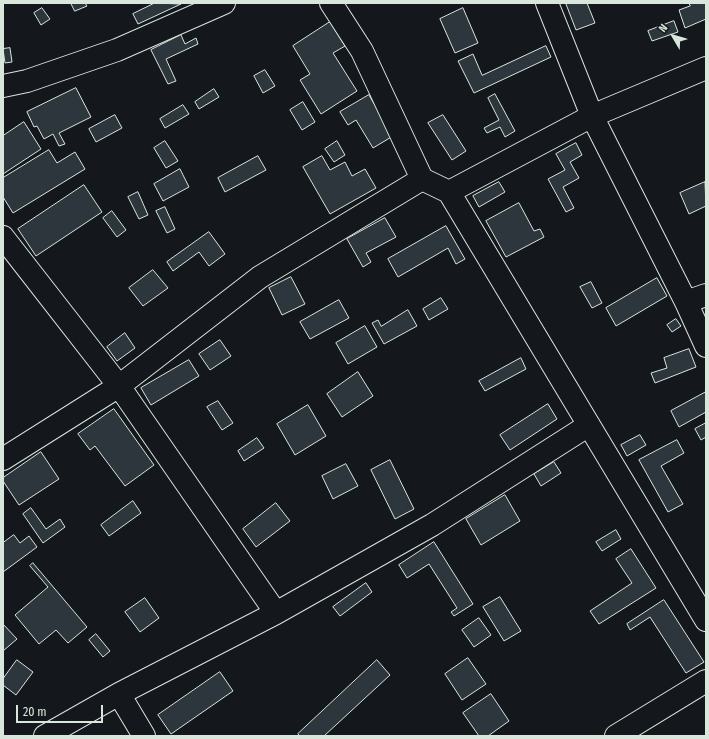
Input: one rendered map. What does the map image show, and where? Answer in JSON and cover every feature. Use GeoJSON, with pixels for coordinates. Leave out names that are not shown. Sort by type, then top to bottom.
{"type":"FeatureCollection","features":[{"type":"Feature","properties":{"kind":"street"},"geometry":{"type":"LineString","coordinates":[[3,86],[27,81],[117,50],[198,8],[224,3]]}},
{"type":"Feature","properties":{"kind":"street"},"geometry":{"type":"LineString","coordinates":[[331,3],[362,51],[422,179],[449,192],[706,620]]}},
{"type":"Feature","properties":{"kind":"street"},"geometry":{"type":"LineString","coordinates":[[547,3],[592,116],[696,298],[706,346]]}},
{"type":"Feature","properties":{"kind":"street"},"geometry":{"type":"LineString","coordinates":[[449,192],[592,116],[706,68]]}},
{"type":"Feature","properties":{"kind":"street"},"geometry":{"type":"LineString","coordinates":[[3,459],[119,386],[260,277],[422,179]]}},
{"type":"Feature","properties":{"kind":"street"},"geometry":{"type":"LineString","coordinates":[[3,237],[119,386],[276,613]]}},
{"type":"Feature","properties":{"kind":"street"},"geometry":{"type":"LineString","coordinates":[[45,736],[119,694],[276,613],[432,525],[589,425]]}},
{"type":"Feature","properties":{"kind":"street"},"geometry":{"type":"LineString","coordinates":[[616,736],[706,681]]}},
{"type":"Feature","properties":{"kind":"street"},"geometry":{"type":"LineString","coordinates":[[119,694],[144,736]]}},
{"type":"Feature","properties":{"kind":"building"},"geometry":{"type":"Polygon","coordinates":[[[71,3],[85,3],[87,6],[75,11],[71,3]]]}},
{"type":"Feature","properties":{"kind":"building"},"geometry":{"type":"Polygon","coordinates":[[[155,3],[181,4],[138,24],[133,14],[155,3]]]}},
{"type":"Feature","properties":{"kind":"building"},"geometry":{"type":"Polygon","coordinates":[[[587,3],[595,23],[576,30],[566,4],[587,3]]]}},
{"type":"Feature","properties":{"kind":"building"},"geometry":{"type":"Polygon","coordinates":[[[689,3],[706,3],[706,19],[685,28],[679,10],[690,6],[689,3]]]}},
{"type":"Feature","properties":{"kind":"building"},"geometry":{"type":"Polygon","coordinates":[[[42,8],[50,19],[41,25],[34,13],[42,8]]]}},
{"type":"Feature","properties":{"kind":"building"},"geometry":{"type":"Polygon","coordinates":[[[463,8],[478,43],[455,53],[440,19],[463,8]]]}},
{"type":"Feature","properties":{"kind":"building"},"geometry":{"type":"Polygon","coordinates":[[[674,21],[678,32],[652,41],[648,31],[674,21]]]}},
{"type":"Feature","properties":{"kind":"building"},"geometry":{"type":"Polygon","coordinates":[[[330,22],[345,46],[333,53],[357,91],[321,114],[300,80],[310,74],[293,46],[330,22]]]}},
{"type":"Feature","properties":{"kind":"building"},"geometry":{"type":"Polygon","coordinates":[[[181,35],[185,44],[196,38],[198,44],[166,59],[176,81],[168,84],[151,50],[181,35]]]}},
{"type":"Feature","properties":{"kind":"building"},"geometry":{"type":"Polygon","coordinates":[[[546,46],[551,57],[474,93],[458,61],[473,54],[482,75],[546,46]]]}},
{"type":"Feature","properties":{"kind":"building"},"geometry":{"type":"Polygon","coordinates":[[[10,48],[12,62],[5,63],[3,49],[10,48]]]}},
{"type":"Feature","properties":{"kind":"building"},"geometry":{"type":"Polygon","coordinates":[[[265,70],[275,86],[263,93],[254,76],[265,70]]]}},
{"type":"Feature","properties":{"kind":"building"},"geometry":{"type":"Polygon","coordinates":[[[76,88],[91,117],[59,133],[65,144],[59,146],[53,134],[44,139],[37,126],[34,127],[27,112],[76,88]]]}},
{"type":"Feature","properties":{"kind":"building"},"geometry":{"type":"Polygon","coordinates":[[[214,89],[219,97],[199,109],[195,102],[214,89]]]}},
{"type":"Feature","properties":{"kind":"building"},"geometry":{"type":"Polygon","coordinates":[[[495,94],[515,131],[505,137],[500,127],[487,133],[484,128],[499,120],[488,98],[495,94]]]}},
{"type":"Feature","properties":{"kind":"building"},"geometry":{"type":"Polygon","coordinates":[[[369,95],[393,136],[373,148],[356,120],[348,125],[340,112],[369,95]]]}},
{"type":"Feature","properties":{"kind":"building"},"geometry":{"type":"Polygon","coordinates":[[[303,102],[315,122],[302,130],[290,110],[303,102]]]}},
{"type":"Feature","properties":{"kind":"building"},"geometry":{"type":"Polygon","coordinates":[[[183,105],[189,114],[165,128],[160,119],[183,105]]]}},
{"type":"Feature","properties":{"kind":"building"},"geometry":{"type":"Polygon","coordinates":[[[115,115],[122,128],[96,142],[89,129],[115,115]]]}},
{"type":"Feature","properties":{"kind":"building"},"geometry":{"type":"Polygon","coordinates":[[[443,115],[466,151],[452,160],[428,123],[443,115]]]}},
{"type":"Feature","properties":{"kind":"building"},"geometry":{"type":"Polygon","coordinates":[[[24,122],[41,149],[3,174],[3,136],[24,122]]]}},
{"type":"Feature","properties":{"kind":"building"},"geometry":{"type":"Polygon","coordinates":[[[165,141],[178,161],[166,168],[154,148],[165,141]]]}},
{"type":"Feature","properties":{"kind":"building"},"geometry":{"type":"Polygon","coordinates":[[[337,141],[345,155],[334,162],[325,149],[337,141]]]}},
{"type":"Feature","properties":{"kind":"building"},"geometry":{"type":"Polygon","coordinates":[[[576,143],[582,155],[570,162],[579,178],[563,187],[574,208],[566,212],[548,179],[565,170],[556,154],[576,143]]]}},
{"type":"Feature","properties":{"kind":"building"},"geometry":{"type":"Polygon","coordinates":[[[49,150],[57,163],[75,152],[85,169],[13,213],[3,197],[3,178],[49,150]]]}},
{"type":"Feature","properties":{"kind":"building"},"geometry":{"type":"Polygon","coordinates":[[[258,156],[266,170],[225,192],[218,178],[258,156]]]}},
{"type":"Feature","properties":{"kind":"building"},"geometry":{"type":"Polygon","coordinates":[[[322,156],[330,170],[345,162],[352,176],[365,169],[376,188],[330,214],[303,167],[322,156]]]}},
{"type":"Feature","properties":{"kind":"building"},"geometry":{"type":"Polygon","coordinates":[[[180,169],[189,187],[163,201],[154,184],[180,169]]]}},
{"type":"Feature","properties":{"kind":"building"},"geometry":{"type":"Polygon","coordinates":[[[499,182],[505,192],[479,207],[473,196],[499,182]]]}},
{"type":"Feature","properties":{"kind":"building"},"geometry":{"type":"Polygon","coordinates":[[[705,182],[706,206],[689,214],[680,193],[705,182]]]}},
{"type":"Feature","properties":{"kind":"building"},"geometry":{"type":"Polygon","coordinates":[[[84,185],[102,212],[36,256],[18,229],[84,185]]]}},
{"type":"Feature","properties":{"kind":"building"},"geometry":{"type":"Polygon","coordinates":[[[138,192],[148,215],[139,219],[128,197],[138,192]]]}},
{"type":"Feature","properties":{"kind":"building"},"geometry":{"type":"Polygon","coordinates":[[[519,203],[534,231],[540,229],[544,237],[506,257],[486,221],[519,203]]]}},
{"type":"Feature","properties":{"kind":"building"},"geometry":{"type":"Polygon","coordinates":[[[165,207],[175,229],[167,233],[156,211],[165,207]]]}},
{"type":"Feature","properties":{"kind":"building"},"geometry":{"type":"Polygon","coordinates":[[[112,211],[126,230],[117,237],[103,218],[112,211]]]}},
{"type":"Feature","properties":{"kind":"building"},"geometry":{"type":"Polygon","coordinates":[[[385,218],[396,237],[366,253],[371,262],[363,267],[347,239],[385,218]]]}},
{"type":"Feature","properties":{"kind":"building"},"geometry":{"type":"Polygon","coordinates":[[[446,226],[465,259],[456,264],[448,248],[398,277],[388,259],[446,226]]]}},
{"type":"Feature","properties":{"kind":"building"},"geometry":{"type":"Polygon","coordinates":[[[209,232],[225,254],[209,266],[199,252],[173,271],[167,262],[209,232]]]}},
{"type":"Feature","properties":{"kind":"building"},"geometry":{"type":"Polygon","coordinates":[[[153,270],[168,288],[143,306],[129,288],[153,270]]]}},
{"type":"Feature","properties":{"kind":"building"},"geometry":{"type":"Polygon","coordinates":[[[291,277],[305,304],[282,315],[269,288],[291,277]]]}},
{"type":"Feature","properties":{"kind":"building"},"geometry":{"type":"Polygon","coordinates":[[[657,278],[667,296],[616,326],[606,308],[657,278]]]}},
{"type":"Feature","properties":{"kind":"building"},"geometry":{"type":"Polygon","coordinates":[[[591,282],[602,303],[592,308],[580,287],[591,282]]]}},
{"type":"Feature","properties":{"kind":"building"},"geometry":{"type":"Polygon","coordinates":[[[441,298],[448,309],[429,320],[423,309],[441,298]]]}},
{"type":"Feature","properties":{"kind":"building"},"geometry":{"type":"Polygon","coordinates":[[[339,300],[349,318],[310,339],[300,322],[339,300]]]}},
{"type":"Feature","properties":{"kind":"building"},"geometry":{"type":"Polygon","coordinates":[[[408,310],[417,326],[384,344],[372,323],[378,320],[381,326],[408,310]]]}},
{"type":"Feature","properties":{"kind":"building"},"geometry":{"type":"Polygon","coordinates":[[[676,319],[681,326],[672,332],[667,325],[676,319]]]}},
{"type":"Feature","properties":{"kind":"building"},"geometry":{"type":"Polygon","coordinates":[[[365,326],[377,347],[348,364],[336,343],[365,326]]]}},
{"type":"Feature","properties":{"kind":"building"},"geometry":{"type":"Polygon","coordinates":[[[125,333],[135,348],[117,361],[107,347],[125,333]]]}},
{"type":"Feature","properties":{"kind":"building"},"geometry":{"type":"Polygon","coordinates":[[[220,340],[231,356],[210,370],[199,354],[220,340]]]}},
{"type":"Feature","properties":{"kind":"building"},"geometry":{"type":"Polygon","coordinates":[[[689,349],[696,367],[655,383],[651,373],[667,368],[664,358],[689,349]]]}},
{"type":"Feature","properties":{"kind":"building"},"geometry":{"type":"Polygon","coordinates":[[[521,358],[526,369],[485,391],[479,381],[521,358]]]}},
{"type":"Feature","properties":{"kind":"building"},"geometry":{"type":"Polygon","coordinates":[[[189,360],[199,376],[151,405],[141,388],[189,360]]]}},
{"type":"Feature","properties":{"kind":"building"},"geometry":{"type":"Polygon","coordinates":[[[358,372],[373,396],[342,417],[327,394],[358,372]]]}},
{"type":"Feature","properties":{"kind":"building"},"geometry":{"type":"Polygon","coordinates":[[[706,392],[706,412],[679,427],[671,411],[706,392]]]}},
{"type":"Feature","properties":{"kind":"building"},"geometry":{"type":"Polygon","coordinates":[[[218,401],[233,423],[222,430],[207,407],[218,401]]]}},
{"type":"Feature","properties":{"kind":"building"},"geometry":{"type":"Polygon","coordinates":[[[548,404],[557,419],[510,450],[500,435],[548,404]]]}},
{"type":"Feature","properties":{"kind":"building"},"geometry":{"type":"Polygon","coordinates":[[[308,405],[326,436],[295,455],[277,424],[308,405]]]}},
{"type":"Feature","properties":{"kind":"building"},"geometry":{"type":"Polygon","coordinates":[[[114,409],[154,465],[125,486],[95,446],[90,450],[78,434],[114,409]]]}},
{"type":"Feature","properties":{"kind":"building"},"geometry":{"type":"Polygon","coordinates":[[[706,423],[706,437],[701,440],[695,429],[706,423]]]}},
{"type":"Feature","properties":{"kind":"building"},"geometry":{"type":"Polygon","coordinates":[[[640,435],[646,445],[627,456],[621,445],[640,435]]]}},
{"type":"Feature","properties":{"kind":"building"},"geometry":{"type":"Polygon","coordinates":[[[257,438],[264,448],[244,461],[238,451],[257,438]]]}},
{"type":"Feature","properties":{"kind":"building"},"geometry":{"type":"Polygon","coordinates":[[[677,440],[684,453],[661,466],[683,504],[668,512],[639,460],[677,440]]]}},
{"type":"Feature","properties":{"kind":"building"},"geometry":{"type":"Polygon","coordinates":[[[41,452],[59,479],[19,505],[3,481],[3,478],[41,452]]]}},
{"type":"Feature","properties":{"kind":"building"},"geometry":{"type":"Polygon","coordinates":[[[390,460],[414,509],[395,519],[371,470],[390,460]]]}},
{"type":"Feature","properties":{"kind":"building"},"geometry":{"type":"Polygon","coordinates":[[[554,462],[561,473],[541,486],[534,474],[554,462]]]}},
{"type":"Feature","properties":{"kind":"building"},"geometry":{"type":"Polygon","coordinates":[[[346,464],[358,486],[333,499],[322,476],[346,464]]]}},
{"type":"Feature","properties":{"kind":"building"},"geometry":{"type":"Polygon","coordinates":[[[505,495],[520,521],[481,545],[466,519],[505,495]]]}},
{"type":"Feature","properties":{"kind":"building"},"geometry":{"type":"Polygon","coordinates":[[[133,501],[141,513],[109,536],[101,525],[133,501]]]}},
{"type":"Feature","properties":{"kind":"building"},"geometry":{"type":"Polygon","coordinates":[[[276,503],[290,521],[256,547],[243,529],[276,503]]]}},
{"type":"Feature","properties":{"kind":"building"},"geometry":{"type":"Polygon","coordinates":[[[31,508],[46,529],[60,519],[65,527],[43,543],[23,514],[31,508]]]}},
{"type":"Feature","properties":{"kind":"building"},"geometry":{"type":"Polygon","coordinates":[[[616,530],[621,539],[602,551],[596,542],[616,530]]]}},
{"type":"Feature","properties":{"kind":"building"},"geometry":{"type":"Polygon","coordinates":[[[14,535],[20,543],[29,536],[37,547],[3,572],[3,543],[14,535]]]}},
{"type":"Feature","properties":{"kind":"building"},"geometry":{"type":"Polygon","coordinates":[[[434,542],[473,604],[454,616],[451,612],[457,608],[429,564],[407,578],[399,565],[434,542]]]}},
{"type":"Feature","properties":{"kind":"building"},"geometry":{"type":"Polygon","coordinates":[[[631,549],[656,588],[599,624],[590,611],[632,583],[616,559],[631,549]]]}},
{"type":"Feature","properties":{"kind":"building"},"geometry":{"type":"Polygon","coordinates":[[[33,563],[87,627],[68,643],[56,630],[39,644],[15,615],[48,587],[30,566],[33,563]]]}},
{"type":"Feature","properties":{"kind":"building"},"geometry":{"type":"Polygon","coordinates":[[[366,583],[372,592],[340,616],[333,607],[366,583]]]}},
{"type":"Feature","properties":{"kind":"building"},"geometry":{"type":"Polygon","coordinates":[[[500,597],[521,631],[504,641],[483,607],[500,597]]]}},
{"type":"Feature","properties":{"kind":"building"},"geometry":{"type":"Polygon","coordinates":[[[145,598],[159,618],[140,632],[125,612],[145,598]]]}},
{"type":"Feature","properties":{"kind":"building"},"geometry":{"type":"Polygon","coordinates":[[[664,600],[704,662],[686,673],[650,617],[630,630],[627,624],[664,600]]]}},
{"type":"Feature","properties":{"kind":"building"},"geometry":{"type":"Polygon","coordinates":[[[479,618],[491,635],[474,647],[462,630],[479,618]]]}},
{"type":"Feature","properties":{"kind":"building"},"geometry":{"type":"Polygon","coordinates":[[[3,624],[17,639],[3,651],[3,624]]]}},
{"type":"Feature","properties":{"kind":"building"},"geometry":{"type":"Polygon","coordinates":[[[96,634],[110,651],[103,657],[89,640],[96,634]]]}},
{"type":"Feature","properties":{"kind":"building"},"geometry":{"type":"Polygon","coordinates":[[[468,658],[486,684],[462,700],[445,674],[468,658]]]}},
{"type":"Feature","properties":{"kind":"building"},"geometry":{"type":"Polygon","coordinates":[[[17,660],[33,672],[16,695],[3,685],[3,679],[17,660]]]}},
{"type":"Feature","properties":{"kind":"building"},"geometry":{"type":"Polygon","coordinates":[[[377,660],[390,675],[324,736],[300,736],[298,734],[377,660]]]}},
{"type":"Feature","properties":{"kind":"building"},"geometry":{"type":"Polygon","coordinates":[[[220,672],[233,691],[171,734],[158,715],[220,672]]]}},
{"type":"Feature","properties":{"kind":"building"},"geometry":{"type":"Polygon","coordinates":[[[491,694],[509,721],[488,736],[479,736],[463,713],[491,694]]]}}]}
